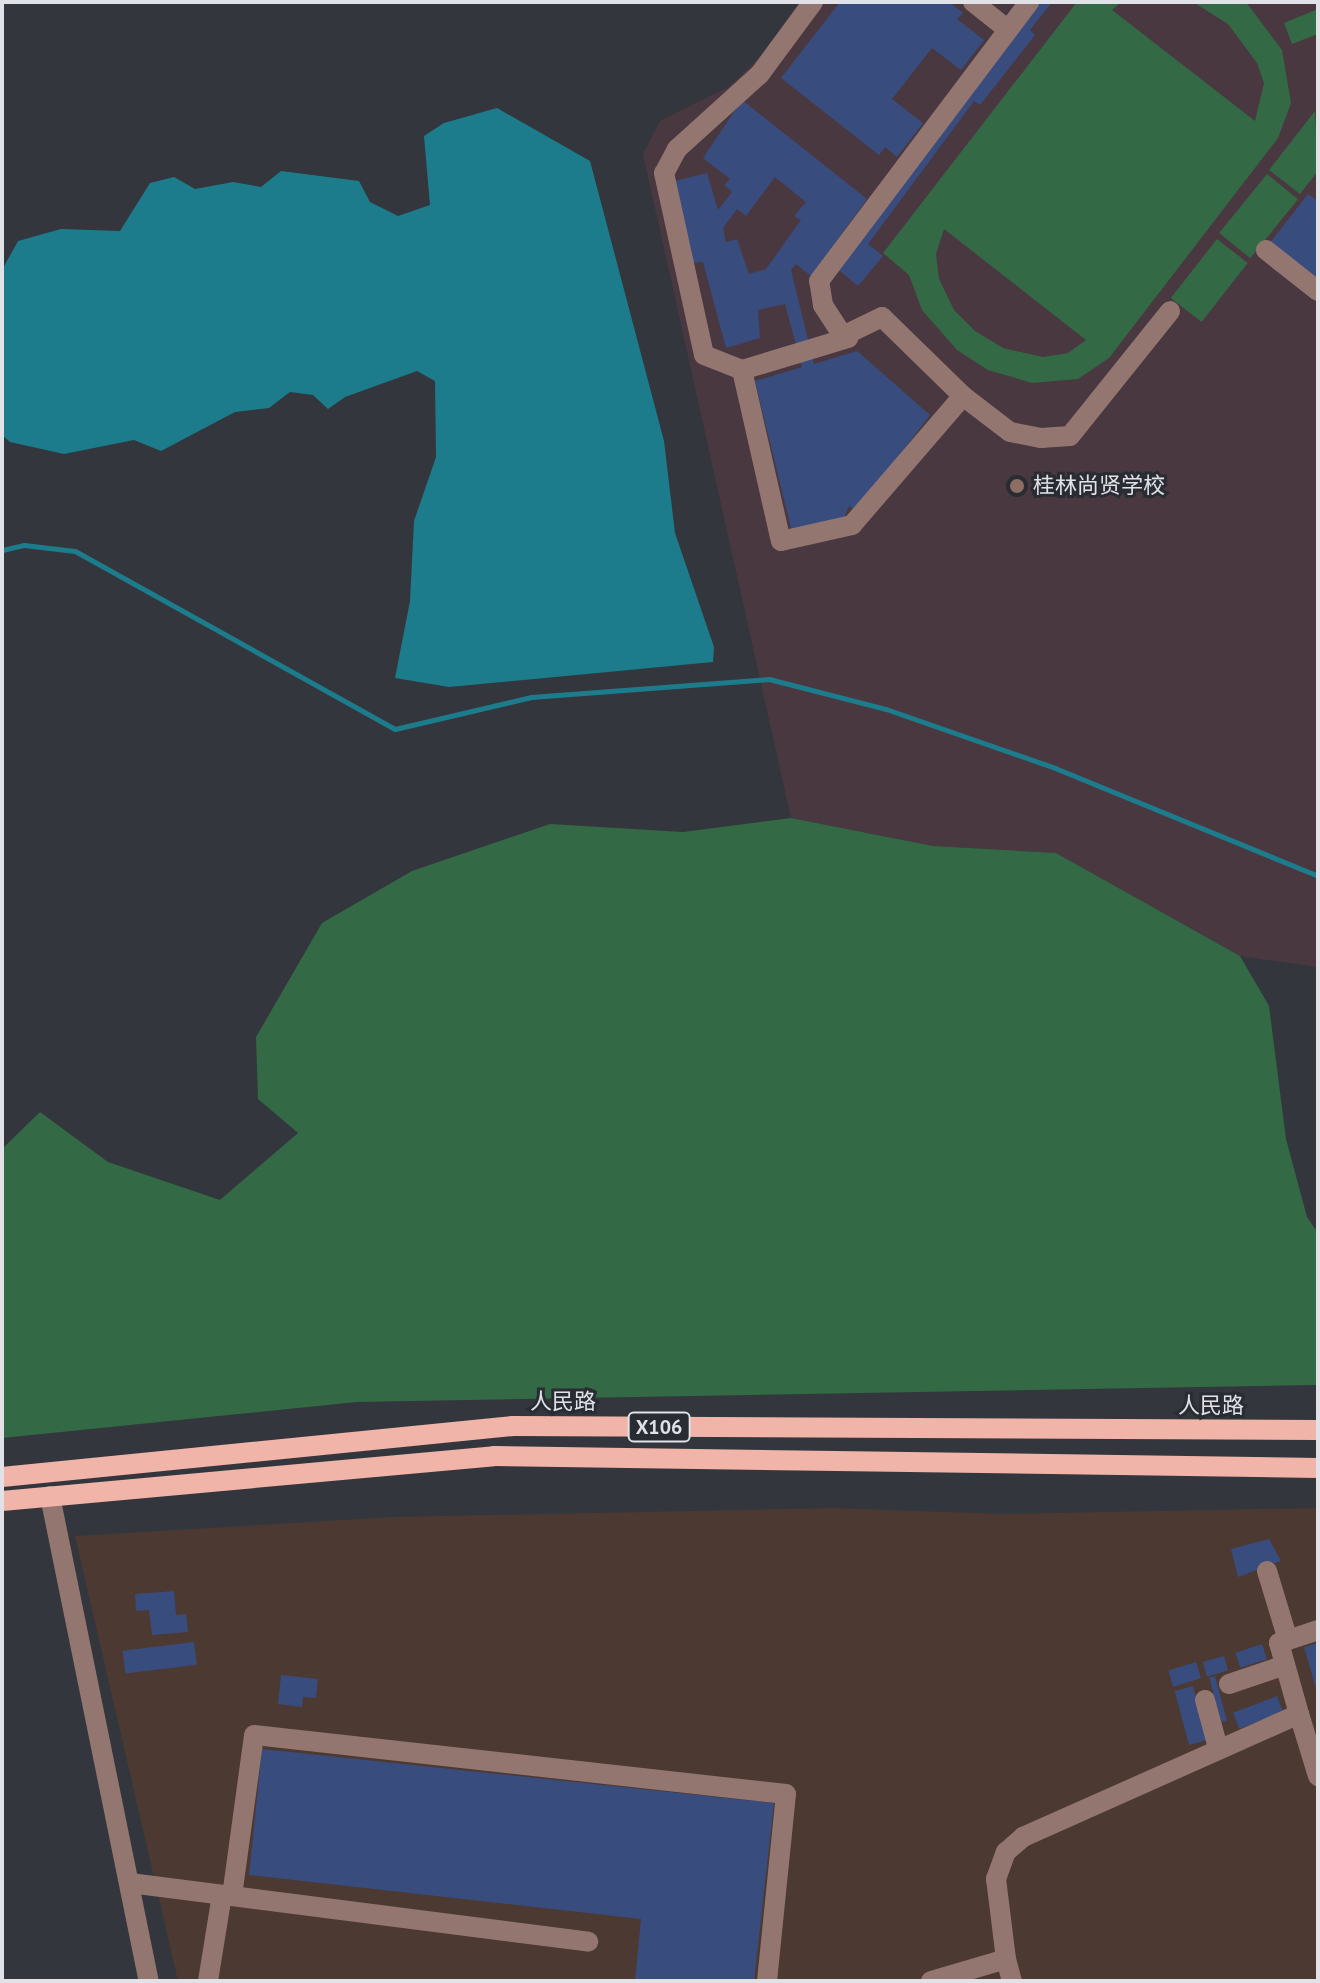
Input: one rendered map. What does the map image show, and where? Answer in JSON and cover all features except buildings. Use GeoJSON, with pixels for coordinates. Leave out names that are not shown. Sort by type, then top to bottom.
{"type":"FeatureCollection","features":[{"type":"Feature","properties":{"kind":"main road","name":"人民路"},"geometry":{"type":"LineString","coordinates":[[2,1477],[513,1426],[1318,1430]]}},
{"type":"Feature","properties":{"kind":"main road","name":"X106"},"geometry":{"type":"LineString","coordinates":[[2,1501],[494,1456],[1318,1468]]}},
{"type":"Feature","properties":{"kind":"street"},"geometry":{"type":"LineString","coordinates":[[813,2],[760,74],[677,149],[664,171],[704,355],[742,370],[848,338],[882,317],[963,396],[1010,432],[1041,438],[1070,436],[1170,311]]}},
{"type":"Feature","properties":{"kind":"street"},"geometry":{"type":"LineString","coordinates":[[973,2],[1007,29]]}},
{"type":"Feature","properties":{"kind":"street"},"geometry":{"type":"LineString","coordinates":[[848,338],[832,325],[823,305],[822,273],[1029,2]]}},
{"type":"Feature","properties":{"kind":"street"},"geometry":{"type":"LineString","coordinates":[[1266,250],[1318,291]]}},
{"type":"Feature","properties":{"kind":"street"},"geometry":{"type":"LineString","coordinates":[[742,370],[781,541],[852,525],[963,396]]}},
{"type":"Feature","properties":{"kind":"street"},"geometry":{"type":"LineString","coordinates":[[50,1496],[149,1981]]}},
{"type":"Feature","properties":{"kind":"street"},"geometry":{"type":"LineString","coordinates":[[1267,1571],[1288,1640]]}},
{"type":"Feature","properties":{"kind":"street"},"geometry":{"type":"LineString","coordinates":[[1318,1630],[1279,1643],[1318,1776]]}},
{"type":"Feature","properties":{"kind":"street"},"geometry":{"type":"LineString","coordinates":[[1229,1684],[1285,1665]]}},
{"type":"Feature","properties":{"kind":"street"},"geometry":{"type":"LineString","coordinates":[[1205,1700],[1218,1748]]}},
{"type":"Feature","properties":{"kind":"street"},"geometry":{"type":"LineString","coordinates":[[1012,1981],[1006,1959],[996,1879],[1010,1847],[1218,1748],[1299,1714]]}},
{"type":"Feature","properties":{"kind":"street"},"geometry":{"type":"LineString","coordinates":[[208,1981],[227,1896],[254,1735],[786,1794],[767,1981]]}},
{"type":"Feature","properties":{"kind":"street"},"geometry":{"type":"LineString","coordinates":[[130,1883],[588,1942]]}},
{"type":"Feature","properties":{"kind":"street"},"geometry":{"type":"LineString","coordinates":[[931,1981],[1006,1959]]}},
{"type":"Feature","properties":{"kind":"shaded area","name":"桂林尚贤学校"},"geometry":{"type":"Polygon","coordinates":[[[799,2],[1318,2],[1318,967],[1240,956],[1056,853],[933,846],[791,818],[643,154],[660,121],[729,87],[760,57],[799,2]]]}},
{"type":"Feature","properties":{"kind":"shaded area"},"geometry":{"type":"Polygon","coordinates":[[[832,1508],[1001,1514],[1318,1508],[1318,1981],[178,1981],[75,1536],[393,1517],[832,1508]]]}},
{"type":"Feature","properties":{"kind":"green space"},"geometry":{"type":"Polygon","coordinates":[[[1077,2],[1121,2],[1112,10],[1255,121],[1264,83],[1257,63],[1228,24],[1193,2],[1246,2],[1282,50],[1291,103],[1278,138],[1109,358],[1078,379],[1032,383],[988,370],[957,350],[922,310],[909,275],[883,253],[1077,2]],[[944,229],[936,254],[939,279],[954,310],[975,331],[1003,348],[1043,357],[1068,353],[1086,340],[944,229]]]}},
{"type":"Feature","properties":{"kind":"green space"},"geometry":{"type":"Polygon","coordinates":[[[1318,9],[1318,34],[1292,44],[1284,23],[1318,9]]]}},
{"type":"Feature","properties":{"kind":"green space"},"geometry":{"type":"Polygon","coordinates":[[[1315,111],[1318,171],[1300,194],[1269,170],[1315,111]]]}},
{"type":"Feature","properties":{"kind":"green space"},"geometry":{"type":"Polygon","coordinates":[[[1267,174],[1298,199],[1250,258],[1219,233],[1267,174]]]}},
{"type":"Feature","properties":{"kind":"green space"},"geometry":{"type":"Polygon","coordinates":[[[1217,239],[1248,263],[1202,322],[1171,298],[1217,239]]]}},
{"type":"Feature","properties":{"kind":"green space"},"geometry":{"type":"Polygon","coordinates":[[[791,818],[933,846],[1056,853],[1240,956],[1269,1006],[1286,1139],[1307,1217],[1318,1233],[1318,1385],[357,1402],[2,1438],[2,1149],[40,1112],[108,1162],[220,1200],[298,1133],[258,1099],[256,1037],[322,923],[412,871],[550,824],[683,832],[791,818]]]}},
{"type":"Feature","properties":{"kind":"water"},"geometry":{"type":"Polygon","coordinates":[[[497,108],[590,161],[664,441],[675,533],[714,647],[713,662],[449,687],[395,678],[410,601],[414,521],[436,457],[435,381],[417,371],[345,397],[328,409],[313,395],[290,392],[269,408],[235,412],[161,451],[134,440],[64,454],[10,442],[2,435],[2,270],[18,241],[61,229],[120,231],[150,183],[174,177],[195,189],[233,182],[261,187],[281,171],[359,181],[370,202],[398,216],[430,205],[424,136],[444,123],[497,108]]]}},
{"type":"Feature","properties":{"kind":"waterway"},"geometry":{"type":"LineString","coordinates":[[2,550],[24,545],[75,551],[395,729],[531,697],[769,679],[886,709],[1055,768],[1318,876]]}},
{"type":"Feature","properties":{"kind":"place","name":"桂林尚贤学校"},"geometry":{"type":"Point","coordinates":[1017,486]}}]}
